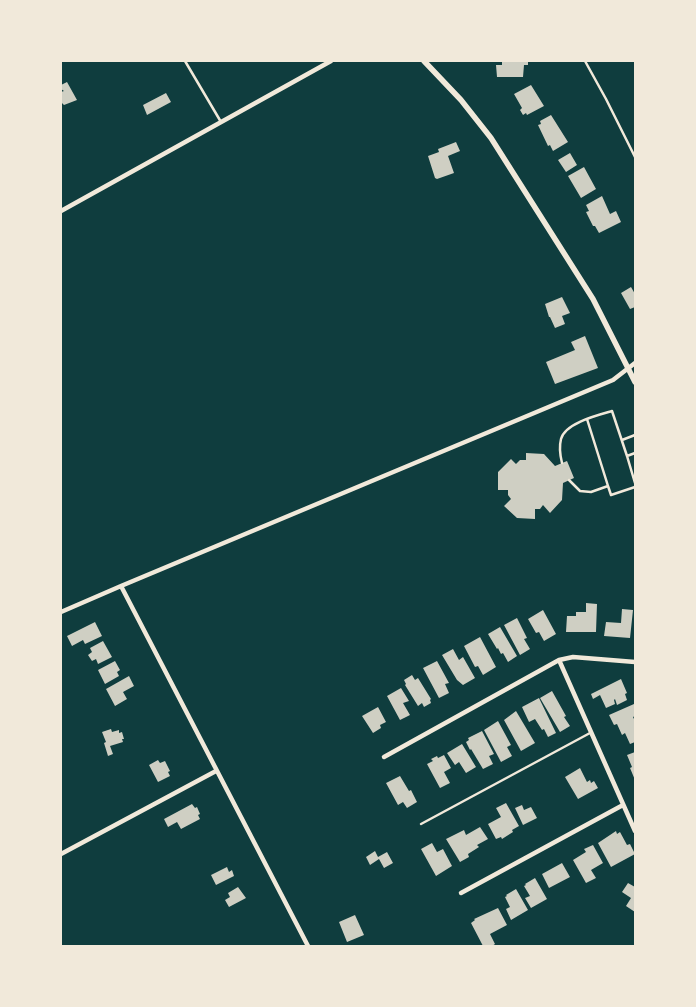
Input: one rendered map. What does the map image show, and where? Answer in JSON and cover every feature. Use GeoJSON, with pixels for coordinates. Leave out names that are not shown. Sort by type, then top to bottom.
{"type":"FeatureCollection","features":[{"type":"Feature","properties":{"kind":"street"},"geometry":{"type":"LineString","coordinates":[[61,211],[331,61]]}},
{"type":"Feature","properties":{"kind":"street"},"geometry":{"type":"LineString","coordinates":[[424,61],[461,100],[491,138],[593,299],[635,382]]}},
{"type":"Feature","properties":{"kind":"street"},"geometry":{"type":"LineString","coordinates":[[61,612],[613,380],[635,363]]}},
{"type":"Feature","properties":{"kind":"street"},"geometry":{"type":"LineString","coordinates":[[121,586],[308,946]]}},
{"type":"Feature","properties":{"kind":"street"},"geometry":{"type":"LineString","coordinates":[[384,757],[559,660],[573,657],[635,662]]}},
{"type":"Feature","properties":{"kind":"street"},"geometry":{"type":"LineString","coordinates":[[559,660],[635,831]]}},
{"type":"Feature","properties":{"kind":"street"},"geometry":{"type":"LineString","coordinates":[[61,854],[216,771]]}},
{"type":"Feature","properties":{"kind":"street"},"geometry":{"type":"LineString","coordinates":[[461,893],[623,805]]}},
{"type":"Feature","properties":{"kind":"lane"},"geometry":{"type":"LineString","coordinates":[[185,61],[222,123]]}},
{"type":"Feature","properties":{"kind":"lane"},"geometry":{"type":"LineString","coordinates":[[584,61],[606,99],[635,158]]}},
{"type":"Feature","properties":{"kind":"lane"},"geometry":{"type":"LineString","coordinates":[[562,463],[560,454],[561,438],[567,429],[612,411],[635,483]]}},
{"type":"Feature","properties":{"kind":"lane"},"geometry":{"type":"LineString","coordinates":[[588,419],[611,494],[635,487]]}},
{"type":"Feature","properties":{"kind":"lane"},"geometry":{"type":"LineString","coordinates":[[622,440],[635,435]]}},
{"type":"Feature","properties":{"kind":"lane"},"geometry":{"type":"LineString","coordinates":[[627,456],[635,453]]}},
{"type":"Feature","properties":{"kind":"lane"},"geometry":{"type":"LineString","coordinates":[[569,480],[580,491],[591,492],[608,486]]}},
{"type":"Feature","properties":{"kind":"lane"},"geometry":{"type":"LineString","coordinates":[[421,824],[590,733]]}},
{"type":"Feature","properties":{"kind":"building"},"geometry":{"type":"Polygon","coordinates":[[[502,61],[528,61],[528,65],[524,65],[523,77],[497,77],[496,65],[502,65],[502,61]]]}},
{"type":"Feature","properties":{"kind":"building"},"geometry":{"type":"Polygon","coordinates":[[[67,82],[77,100],[64,105],[61,102],[61,92],[64,91],[61,89],[61,85],[67,82]]]}},
{"type":"Feature","properties":{"kind":"building"},"geometry":{"type":"Polygon","coordinates":[[[531,85],[544,106],[527,115],[526,113],[523,115],[520,110],[522,108],[514,94],[531,85]]]}},
{"type":"Feature","properties":{"kind":"building"},"geometry":{"type":"Polygon","coordinates":[[[166,93],[171,102],[147,115],[143,105],[166,93]]]}},
{"type":"Feature","properties":{"kind":"building"},"geometry":{"type":"Polygon","coordinates":[[[551,115],[568,142],[553,151],[550,145],[548,146],[538,125],[541,124],[540,121],[551,115]]]}},
{"type":"Feature","properties":{"kind":"building"},"geometry":{"type":"Polygon","coordinates":[[[456,142],[460,151],[448,156],[454,173],[435,178],[428,156],[439,152],[438,149],[456,142]]]}},
{"type":"Feature","properties":{"kind":"building"},"geometry":{"type":"Polygon","coordinates":[[[570,153],[577,165],[566,172],[558,160],[570,153]]]}},
{"type":"Feature","properties":{"kind":"building"},"geometry":{"type":"Polygon","coordinates":[[[584,167],[596,189],[581,198],[568,176],[584,167]]]}},
{"type":"Feature","properties":{"kind":"building"},"geometry":{"type":"Polygon","coordinates":[[[602,196],[610,214],[616,211],[621,222],[599,233],[586,212],[589,211],[586,205],[602,196]]]}},
{"type":"Feature","properties":{"kind":"building"},"geometry":{"type":"Polygon","coordinates":[[[631,287],[635,294],[635,307],[630,309],[621,293],[631,287]]]}},
{"type":"Feature","properties":{"kind":"building"},"geometry":{"type":"Polygon","coordinates":[[[562,297],[570,313],[562,316],[565,324],[555,328],[545,304],[562,297]]]}},
{"type":"Feature","properties":{"kind":"building"},"geometry":{"type":"Polygon","coordinates":[[[585,336],[598,368],[555,384],[546,362],[575,350],[571,342],[585,336]]]}},
{"type":"Feature","properties":{"kind":"building"},"geometry":{"type":"Polygon","coordinates":[[[526,453],[544,454],[555,466],[567,461],[574,478],[563,483],[562,500],[550,513],[543,505],[540,509],[535,509],[535,519],[517,518],[504,506],[511,499],[508,495],[508,490],[498,490],[498,472],[511,459],[516,464],[520,460],[526,460],[526,453]]]}},
{"type":"Feature","properties":{"kind":"building"},"geometry":{"type":"Polygon","coordinates":[[[586,603],[597,604],[596,632],[566,632],[567,616],[576,616],[576,612],[586,612],[586,603]]]}},
{"type":"Feature","properties":{"kind":"building"},"geometry":{"type":"Polygon","coordinates":[[[622,609],[633,610],[630,638],[604,636],[606,622],[621,623],[622,609]]]}},
{"type":"Feature","properties":{"kind":"building"},"geometry":{"type":"Polygon","coordinates":[[[543,610],[556,634],[544,641],[539,632],[536,633],[528,619],[543,610]]]}},
{"type":"Feature","properties":{"kind":"building"},"geometry":{"type":"Polygon","coordinates":[[[517,618],[527,638],[524,639],[530,649],[520,655],[504,625],[517,618]]]}},
{"type":"Feature","properties":{"kind":"building"},"geometry":{"type":"Polygon","coordinates":[[[95,622],[102,636],[85,644],[83,640],[72,646],[67,636],[95,622]]]}},
{"type":"Feature","properties":{"kind":"building"},"geometry":{"type":"Polygon","coordinates":[[[500,627],[517,656],[508,662],[488,634],[500,627]]]}},
{"type":"Feature","properties":{"kind":"building"},"geometry":{"type":"Polygon","coordinates":[[[480,637],[496,667],[483,675],[478,666],[475,667],[464,646],[480,637]]]}},
{"type":"Feature","properties":{"kind":"building"},"geometry":{"type":"Polygon","coordinates":[[[103,641],[112,657],[98,664],[96,659],[92,661],[88,655],[92,652],[90,648],[103,641]]]}},
{"type":"Feature","properties":{"kind":"building"},"geometry":{"type":"Polygon","coordinates":[[[453,649],[459,660],[463,657],[475,678],[463,685],[457,680],[442,655],[453,649]]]}},
{"type":"Feature","properties":{"kind":"building"},"geometry":{"type":"Polygon","coordinates":[[[115,661],[120,670],[117,672],[119,676],[105,684],[98,670],[115,661]]]}},
{"type":"Feature","properties":{"kind":"building"},"geometry":{"type":"Polygon","coordinates":[[[437,661],[449,683],[445,684],[449,693],[439,698],[423,668],[437,661]]]}},
{"type":"Feature","properties":{"kind":"building"},"geometry":{"type":"Polygon","coordinates":[[[412,675],[415,680],[418,678],[431,699],[431,703],[424,707],[422,703],[418,706],[405,685],[404,680],[412,675]]]}},
{"type":"Feature","properties":{"kind":"building"},"geometry":{"type":"Polygon","coordinates":[[[129,676],[134,686],[123,692],[127,699],[115,706],[106,689],[129,676]]]}},
{"type":"Feature","properties":{"kind":"building"},"geometry":{"type":"Polygon","coordinates":[[[621,679],[627,693],[625,694],[627,700],[617,705],[615,699],[615,704],[606,708],[600,695],[593,699],[591,694],[621,679]]]}},
{"type":"Feature","properties":{"kind":"building"},"geometry":{"type":"Polygon","coordinates":[[[401,688],[409,701],[403,703],[410,715],[400,720],[387,696],[401,688]]]}},
{"type":"Feature","properties":{"kind":"building"},"geometry":{"type":"Polygon","coordinates":[[[552,691],[570,726],[560,732],[540,698],[552,691]]]}},
{"type":"Feature","properties":{"kind":"building"},"geometry":{"type":"Polygon","coordinates":[[[539,698],[556,733],[548,737],[535,719],[529,722],[522,707],[539,698]]]}},
{"type":"Feature","properties":{"kind":"building"},"geometry":{"type":"Polygon","coordinates":[[[634,704],[635,742],[630,744],[625,733],[622,735],[617,724],[614,725],[609,715],[634,704]]]}},
{"type":"Feature","properties":{"kind":"building"},"geometry":{"type":"Polygon","coordinates":[[[378,707],[386,722],[380,725],[381,728],[373,733],[362,716],[378,707]]]}},
{"type":"Feature","properties":{"kind":"building"},"geometry":{"type":"Polygon","coordinates":[[[516,711],[535,743],[521,751],[504,720],[516,711]]]}},
{"type":"Feature","properties":{"kind":"building"},"geometry":{"type":"Polygon","coordinates":[[[498,721],[511,745],[507,747],[512,756],[501,762],[484,730],[498,721]]]}},
{"type":"Feature","properties":{"kind":"building"},"geometry":{"type":"Polygon","coordinates":[[[111,729],[112,732],[119,730],[119,733],[122,732],[124,739],[122,739],[123,742],[110,746],[113,754],[108,756],[102,732],[111,729]]]}},
{"type":"Feature","properties":{"kind":"building"},"geometry":{"type":"Polygon","coordinates":[[[482,731],[494,754],[489,756],[493,764],[483,769],[466,742],[469,740],[468,738],[482,731]]]}},
{"type":"Feature","properties":{"kind":"building"},"geometry":{"type":"Polygon","coordinates":[[[462,744],[476,767],[466,773],[459,762],[455,765],[447,753],[462,744]]]}},
{"type":"Feature","properties":{"kind":"building"},"geometry":{"type":"Polygon","coordinates":[[[635,752],[635,780],[627,755],[635,752]]]}},
{"type":"Feature","properties":{"kind":"building"},"geometry":{"type":"Polygon","coordinates":[[[444,755],[451,768],[444,772],[450,783],[440,788],[427,764],[433,761],[431,759],[444,755]]]}},
{"type":"Feature","properties":{"kind":"building"},"geometry":{"type":"Polygon","coordinates":[[[158,760],[160,763],[165,761],[170,771],[168,772],[170,776],[158,782],[149,765],[158,760]]]}},
{"type":"Feature","properties":{"kind":"building"},"geometry":{"type":"Polygon","coordinates":[[[580,768],[587,782],[590,780],[591,783],[594,781],[598,788],[578,799],[565,777],[580,768]]]}},
{"type":"Feature","properties":{"kind":"building"},"geometry":{"type":"Polygon","coordinates":[[[400,776],[409,791],[411,790],[417,802],[407,808],[403,802],[398,805],[386,783],[400,776]]]}},
{"type":"Feature","properties":{"kind":"building"},"geometry":{"type":"Polygon","coordinates":[[[506,803],[519,826],[502,839],[501,837],[496,839],[488,824],[501,817],[496,808],[506,803]]]}},
{"type":"Feature","properties":{"kind":"building"},"geometry":{"type":"Polygon","coordinates":[[[192,804],[195,808],[197,807],[200,819],[181,829],[177,822],[168,827],[164,819],[192,804]]]}},
{"type":"Feature","properties":{"kind":"building"},"geometry":{"type":"Polygon","coordinates":[[[522,805],[524,810],[531,807],[537,818],[523,825],[515,808],[522,805]]]}},
{"type":"Feature","properties":{"kind":"building"},"geometry":{"type":"Polygon","coordinates":[[[480,827],[488,839],[477,845],[479,847],[468,854],[469,857],[460,862],[446,839],[464,830],[466,835],[480,827]]]}},
{"type":"Feature","properties":{"kind":"building"},"geometry":{"type":"Polygon","coordinates":[[[616,831],[617,834],[620,832],[627,845],[630,844],[635,854],[611,867],[598,843],[616,831]]]}},
{"type":"Feature","properties":{"kind":"building"},"geometry":{"type":"Polygon","coordinates":[[[432,843],[437,852],[443,849],[452,866],[436,876],[421,849],[432,843]]]}},
{"type":"Feature","properties":{"kind":"building"},"geometry":{"type":"Polygon","coordinates":[[[593,845],[603,863],[591,870],[596,878],[586,883],[573,860],[586,852],[584,849],[593,845]]]}},
{"type":"Feature","properties":{"kind":"building"},"geometry":{"type":"Polygon","coordinates":[[[375,851],[378,857],[387,852],[393,863],[384,868],[379,859],[370,865],[366,857],[375,851]]]}},
{"type":"Feature","properties":{"kind":"building"},"geometry":{"type":"Polygon","coordinates":[[[562,863],[570,877],[549,888],[542,874],[562,863]]]}},
{"type":"Feature","properties":{"kind":"building"},"geometry":{"type":"Polygon","coordinates":[[[227,867],[229,872],[232,870],[234,876],[216,885],[211,875],[227,867]]]}},
{"type":"Feature","properties":{"kind":"building"},"geometry":{"type":"Polygon","coordinates":[[[535,878],[547,899],[531,908],[525,898],[530,896],[524,886],[535,878]]]}},
{"type":"Feature","properties":{"kind":"building"},"geometry":{"type":"Polygon","coordinates":[[[628,883],[635,887],[635,912],[626,906],[631,898],[622,892],[628,883]]]}},
{"type":"Feature","properties":{"kind":"building"},"geometry":{"type":"Polygon","coordinates":[[[238,887],[246,898],[229,907],[225,900],[230,897],[228,893],[238,887]]]}},
{"type":"Feature","properties":{"kind":"building"},"geometry":{"type":"Polygon","coordinates":[[[516,889],[528,910],[511,920],[506,909],[510,907],[505,897],[516,889]]]}},
{"type":"Feature","properties":{"kind":"building"},"geometry":{"type":"Polygon","coordinates":[[[498,908],[507,925],[490,934],[495,944],[483,946],[471,923],[474,919],[498,908]]]}},
{"type":"Feature","properties":{"kind":"building"},"geometry":{"type":"Polygon","coordinates":[[[355,915],[364,935],[347,942],[339,922],[355,915]]]}}]}
